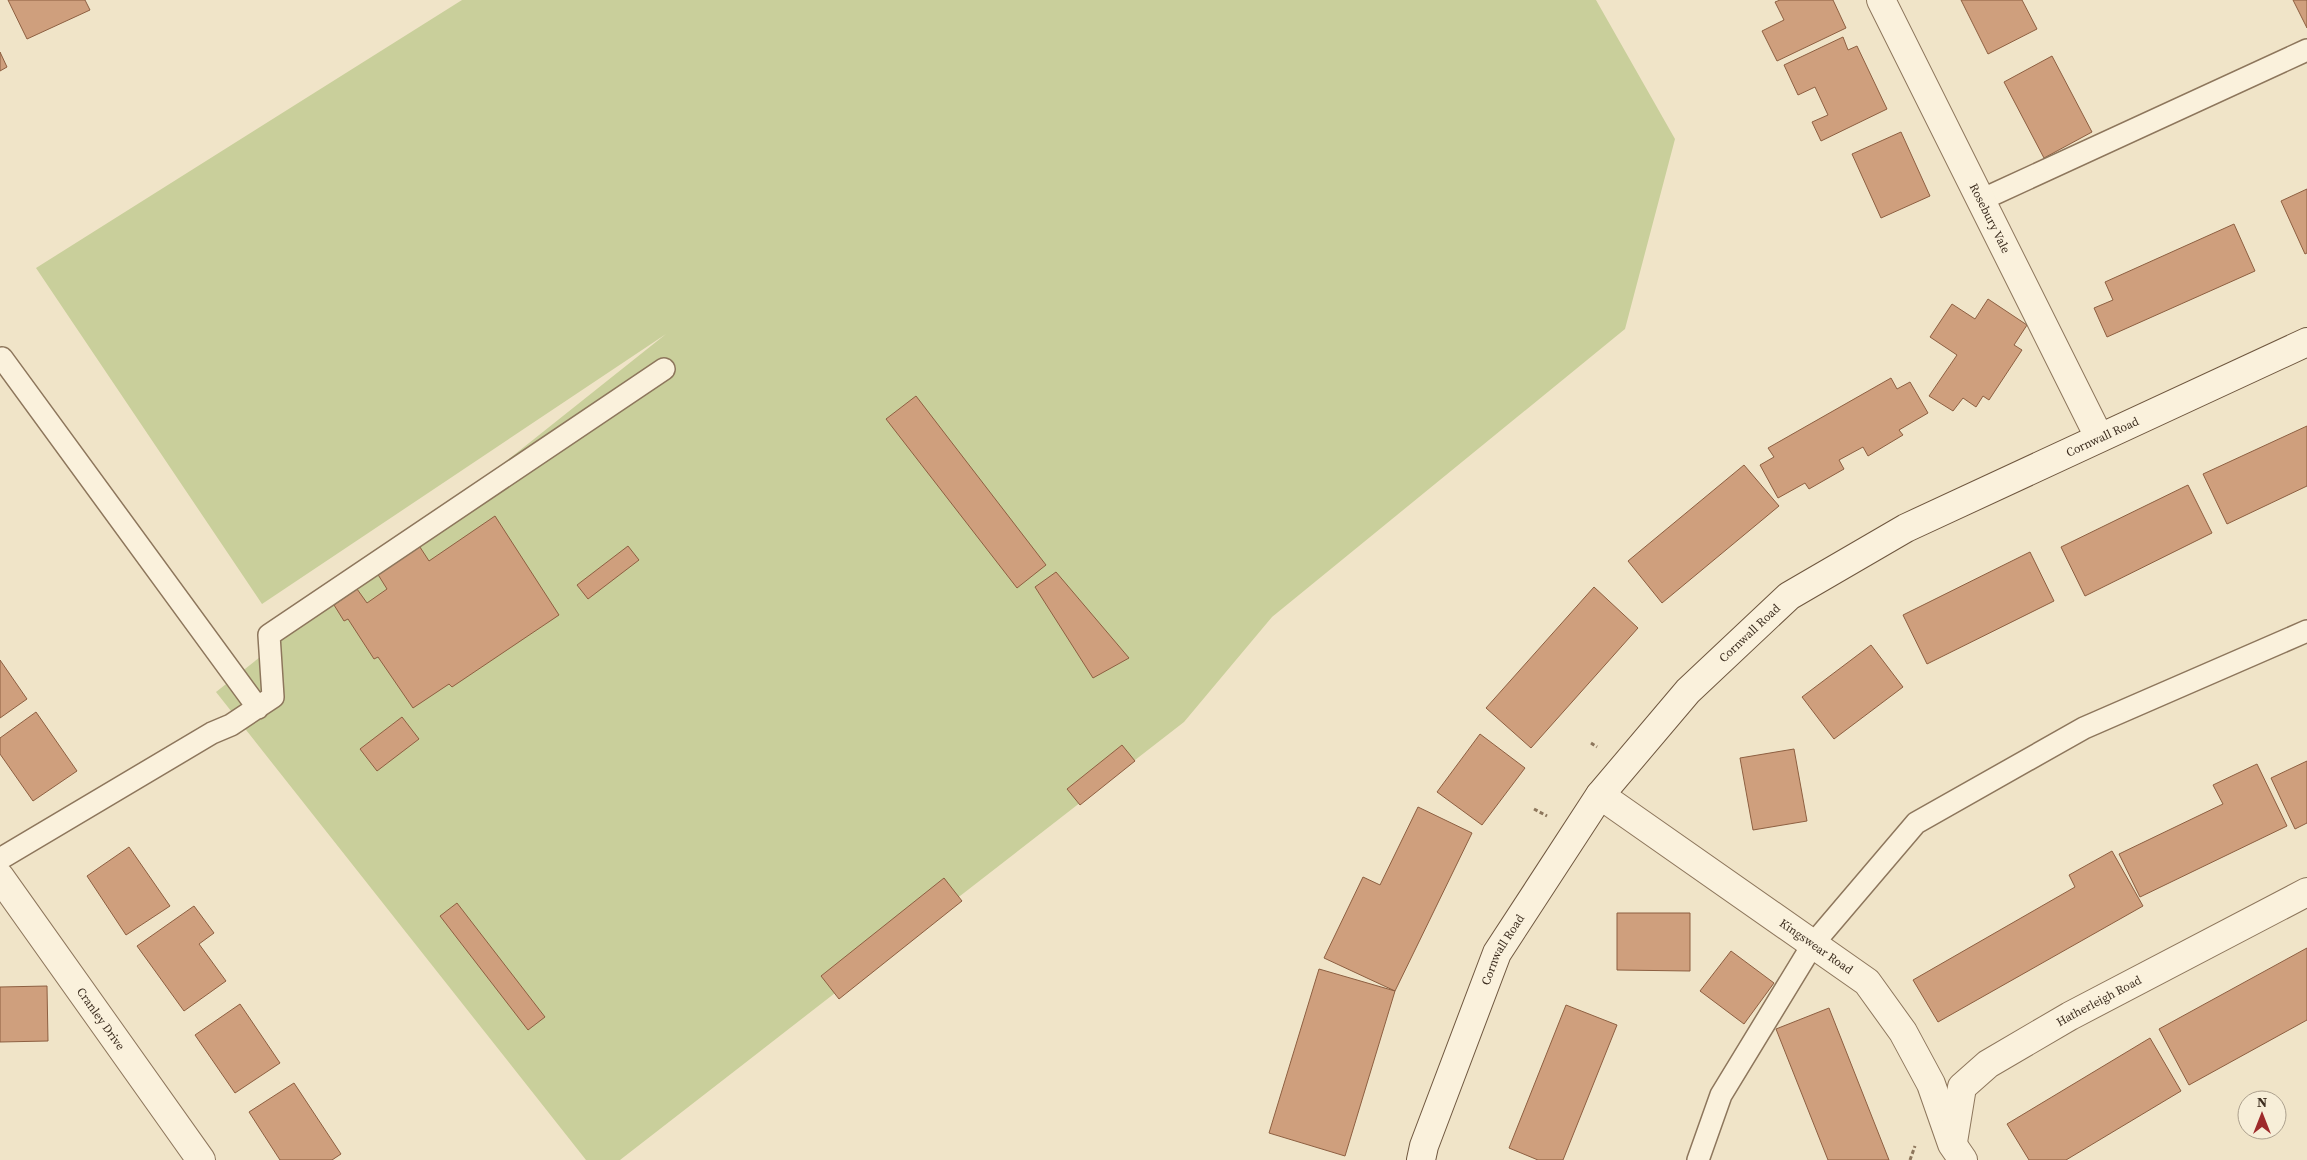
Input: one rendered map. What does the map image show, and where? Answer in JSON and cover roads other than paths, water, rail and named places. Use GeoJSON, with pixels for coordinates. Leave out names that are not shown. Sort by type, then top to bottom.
{"type":"FeatureCollection","features":[{"type":"Feature","properties":{"kind":"street","name":"Rosebury Vale"},"geometry":{"type":"LineString","coordinates":[[1881,0],[2099,437]]}},
{"type":"Feature","properties":{"kind":"street","name":"Cornwall Road"},"geometry":{"type":"LineString","coordinates":[[1421,1160],[1424,1146],[1497,953],[1600,794],[1688,691],[1789,596],[1906,528],[2307,342]]}},
{"type":"Feature","properties":{"kind":"street","name":"Kingswear Road"},"geometry":{"type":"LineString","coordinates":[[1600,794],[1867,982],[1903,1032],[1931,1084],[1954,1155]]}},
{"type":"Feature","properties":{"kind":"street","name":"Cranley Drive"},"geometry":{"type":"LineString","coordinates":[[0,877],[201,1160]]}},
{"type":"Feature","properties":{"kind":"street","name":"Hatherleigh Road"},"geometry":{"type":"LineString","coordinates":[[1954,1155],[1962,1087],[1988,1064],[2070,1016],[2307,892]]}},
{"type":"Feature","properties":{"kind":"lane"},"geometry":{"type":"LineString","coordinates":[[1981,200],[2307,50]]}},
{"type":"Feature","properties":{"kind":"lane"},"geometry":{"type":"LineString","coordinates":[[2,358],[258,708]]}},
{"type":"Feature","properties":{"kind":"lane"},"geometry":{"type":"LineString","coordinates":[[0,859],[258,708],[273,697],[269,636],[664,368]]}},
{"type":"Feature","properties":{"kind":"lane"},"geometry":{"type":"LineString","coordinates":[[1698,1160],[1721,1094],[1813,944],[1916,823],[2084,728],[2307,630]]}}]}
